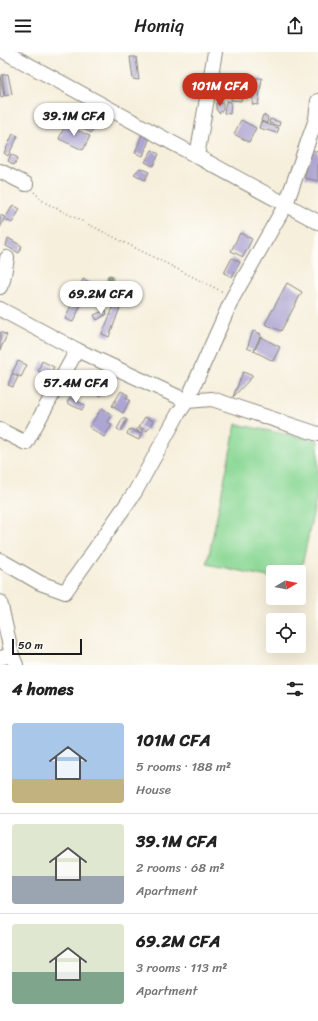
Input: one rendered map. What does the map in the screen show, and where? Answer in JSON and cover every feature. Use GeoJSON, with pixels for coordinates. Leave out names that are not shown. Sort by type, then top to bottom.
{"type":"FeatureCollection","features":[{"type":"Feature","properties":{"kind":"street"},"geometry":{"type":"LineString","coordinates":[[5,52],[318,222]]}},
{"type":"Feature","properties":{"kind":"street"},"geometry":{"type":"LineString","coordinates":[[197,156],[215,52]]}},
{"type":"Feature","properties":{"kind":"street"},"geometry":{"type":"LineString","coordinates":[[0,560],[40,583],[66,592],[135,492],[178,414],[187,401],[233,297],[286,204],[317,119],[318,101]]}},
{"type":"Feature","properties":{"kind":"street"},"geometry":{"type":"LineString","coordinates":[[0,170],[26,184]]}},
{"type":"Feature","properties":{"kind":"street"},"geometry":{"type":"LineString","coordinates":[[0,287],[3,280],[7,258]]}},
{"type":"Feature","properties":{"kind":"street"},"geometry":{"type":"LineString","coordinates":[[0,309],[77,350],[187,401],[212,399],[318,434]]}},
{"type":"Feature","properties":{"kind":"street"},"geometry":{"type":"LineString","coordinates":[[0,430],[26,443],[77,350]]}},
{"type":"Feature","properties":{"kind":"street"},"geometry":{"type":"LineString","coordinates":[[0,602],[10,659]]}},
{"type":"Feature","properties":{"kind":"path"},"geometry":{"type":"LineString","coordinates":[[26,184],[44,202],[233,297]]}},
{"type":"Feature","properties":{"kind":"green space"},"geometry":{"type":"Polygon","coordinates":[[[236,424],[318,441],[318,490],[302,565],[266,565],[266,577],[207,564],[236,424]]]}},
{"type":"Feature","properties":{"kind":"building"},"geometry":{"type":"Polygon","coordinates":[[[130,57],[136,57],[139,80],[133,79],[130,57]]]}},
{"type":"Feature","properties":{"kind":"building"},"geometry":{"type":"Polygon","coordinates":[[[8,74],[12,94],[5,96],[2,75],[8,74]]]}},
{"type":"Feature","properties":{"kind":"building"},"geometry":{"type":"Polygon","coordinates":[[[0,76],[4,96],[0,97],[0,76]]]}},
{"type":"Feature","properties":{"kind":"building"},"geometry":{"type":"Polygon","coordinates":[[[256,78],[262,78],[258,105],[252,104],[256,78]]]}},
{"type":"Feature","properties":{"kind":"building"},"geometry":{"type":"Polygon","coordinates":[[[232,90],[242,91],[241,101],[231,100],[232,90]]]}},
{"type":"Feature","properties":{"kind":"building"},"geometry":{"type":"Polygon","coordinates":[[[226,101],[231,102],[230,114],[224,113],[226,101]]]}},
{"type":"Feature","properties":{"kind":"building"},"geometry":{"type":"Polygon","coordinates":[[[216,103],[223,103],[223,110],[219,113],[216,109],[216,103]]]}},
{"type":"Feature","properties":{"kind":"building"},"geometry":{"type":"Polygon","coordinates":[[[73,106],[78,109],[71,125],[65,122],[73,106]]]}},
{"type":"Feature","properties":{"kind":"building"},"geometry":{"type":"Polygon","coordinates":[[[263,115],[268,117],[267,123],[261,121],[263,115]]]}},
{"type":"Feature","properties":{"kind":"building"},"geometry":{"type":"Polygon","coordinates":[[[84,117],[97,124],[91,133],[79,126],[84,117]]]}},
{"type":"Feature","properties":{"kind":"building"},"geometry":{"type":"Polygon","coordinates":[[[270,119],[280,122],[279,126],[269,123],[270,119]]]}},
{"type":"Feature","properties":{"kind":"building"},"geometry":{"type":"Polygon","coordinates":[[[241,120],[256,128],[249,142],[234,134],[241,120]]]}},
{"type":"Feature","properties":{"kind":"building"},"geometry":{"type":"Polygon","coordinates":[[[261,122],[279,128],[277,133],[259,128],[261,122]]]}},
{"type":"Feature","properties":{"kind":"building"},"geometry":{"type":"Polygon","coordinates":[[[65,125],[90,136],[83,150],[59,139],[65,125]]]}},
{"type":"Feature","properties":{"kind":"building"},"geometry":{"type":"Polygon","coordinates":[[[13,134],[18,136],[8,156],[4,153],[13,134]]]}},
{"type":"Feature","properties":{"kind":"building"},"geometry":{"type":"Polygon","coordinates":[[[142,134],[150,137],[143,156],[135,153],[142,134]]]}},
{"type":"Feature","properties":{"kind":"building"},"geometry":{"type":"Polygon","coordinates":[[[152,150],[159,154],[153,166],[145,162],[152,150]]]}},
{"type":"Feature","properties":{"kind":"building"},"geometry":{"type":"Polygon","coordinates":[[[311,150],[318,152],[318,181],[305,178],[311,150]]]}},
{"type":"Feature","properties":{"kind":"building"},"geometry":{"type":"Polygon","coordinates":[[[11,154],[18,158],[14,165],[8,161],[11,154]]]}},
{"type":"Feature","properties":{"kind":"building"},"geometry":{"type":"Polygon","coordinates":[[[140,168],[149,172],[145,180],[134,174],[140,168]]]}},
{"type":"Feature","properties":{"kind":"building"},"geometry":{"type":"Polygon","coordinates":[[[13,205],[20,209],[12,223],[5,219],[13,205]]]}},
{"type":"Feature","properties":{"kind":"building"},"geometry":{"type":"Polygon","coordinates":[[[0,215],[5,217],[0,228],[0,215]]]}},
{"type":"Feature","properties":{"kind":"building"},"geometry":{"type":"Polygon","coordinates":[[[240,233],[252,239],[243,257],[231,251],[240,233]]]}},
{"type":"Feature","properties":{"kind":"building"},"geometry":{"type":"Polygon","coordinates":[[[8,238],[22,246],[19,253],[6,246],[8,238]]]}},
{"type":"Feature","properties":{"kind":"building"},"geometry":{"type":"Polygon","coordinates":[[[232,258],[240,262],[232,277],[224,273],[232,258]]]}},
{"type":"Feature","properties":{"kind":"building"},"geometry":{"type":"Polygon","coordinates":[[[83,279],[123,300],[109,337],[102,334],[113,308],[104,301],[87,292],[73,322],[65,319],[83,279]]]}},
{"type":"Feature","properties":{"kind":"building"},"geometry":{"type":"Polygon","coordinates":[[[287,283],[302,292],[281,331],[265,324],[287,283]]]}},
{"type":"Feature","properties":{"kind":"building"},"geometry":{"type":"Polygon","coordinates":[[[106,310],[107,314],[97,320],[94,315],[106,310]]]}},
{"type":"Feature","properties":{"kind":"building"},"geometry":{"type":"Polygon","coordinates":[[[253,331],[261,334],[254,351],[247,348],[253,331]]]}},
{"type":"Feature","properties":{"kind":"building"},"geometry":{"type":"Polygon","coordinates":[[[0,332],[7,335],[0,350],[0,332]]]}},
{"type":"Feature","properties":{"kind":"building"},"geometry":{"type":"Polygon","coordinates":[[[261,337],[280,347],[273,361],[254,351],[261,337]]]}},
{"type":"Feature","properties":{"kind":"building"},"geometry":{"type":"Polygon","coordinates":[[[18,361],[27,365],[21,377],[12,373],[18,361]]]}},
{"type":"Feature","properties":{"kind":"building"},"geometry":{"type":"Polygon","coordinates":[[[42,361],[54,367],[49,376],[38,371],[42,361]]]}},
{"type":"Feature","properties":{"kind":"building"},"geometry":{"type":"Polygon","coordinates":[[[243,372],[253,376],[233,397],[243,372]]]}},
{"type":"Feature","properties":{"kind":"building"},"geometry":{"type":"Polygon","coordinates":[[[12,374],[18,377],[13,387],[8,385],[12,374]]]}},
{"type":"Feature","properties":{"kind":"building"},"geometry":{"type":"Polygon","coordinates":[[[106,378],[110,381],[101,396],[97,394],[106,378]]]}},
{"type":"Feature","properties":{"kind":"building"},"geometry":{"type":"Polygon","coordinates":[[[100,381],[102,382],[99,387],[97,386],[100,381]]]}},
{"type":"Feature","properties":{"kind":"building"},"geometry":{"type":"Polygon","coordinates":[[[121,391],[128,395],[126,398],[130,400],[123,413],[112,406],[121,391]]]}},
{"type":"Feature","properties":{"kind":"building"},"geometry":{"type":"Polygon","coordinates":[[[70,398],[85,405],[82,410],[67,403],[70,398]]]}},
{"type":"Feature","properties":{"kind":"building"},"geometry":{"type":"Polygon","coordinates":[[[102,408],[112,415],[108,422],[112,425],[104,437],[89,427],[102,408]]]}},
{"type":"Feature","properties":{"kind":"building"},"geometry":{"type":"Polygon","coordinates":[[[145,417],[153,421],[147,431],[139,427],[145,417]]]}},
{"type":"Feature","properties":{"kind":"building"},"geometry":{"type":"Polygon","coordinates":[[[123,418],[127,420],[121,431],[117,429],[123,418]]]}},
{"type":"Feature","properties":{"kind":"building"},"geometry":{"type":"Polygon","coordinates":[[[137,428],[143,431],[141,433],[136,430],[137,428]]]}},
{"type":"Feature","properties":{"kind":"building"},"geometry":{"type":"Polygon","coordinates":[[[130,429],[141,434],[139,440],[127,434],[130,429]]]}}]}
